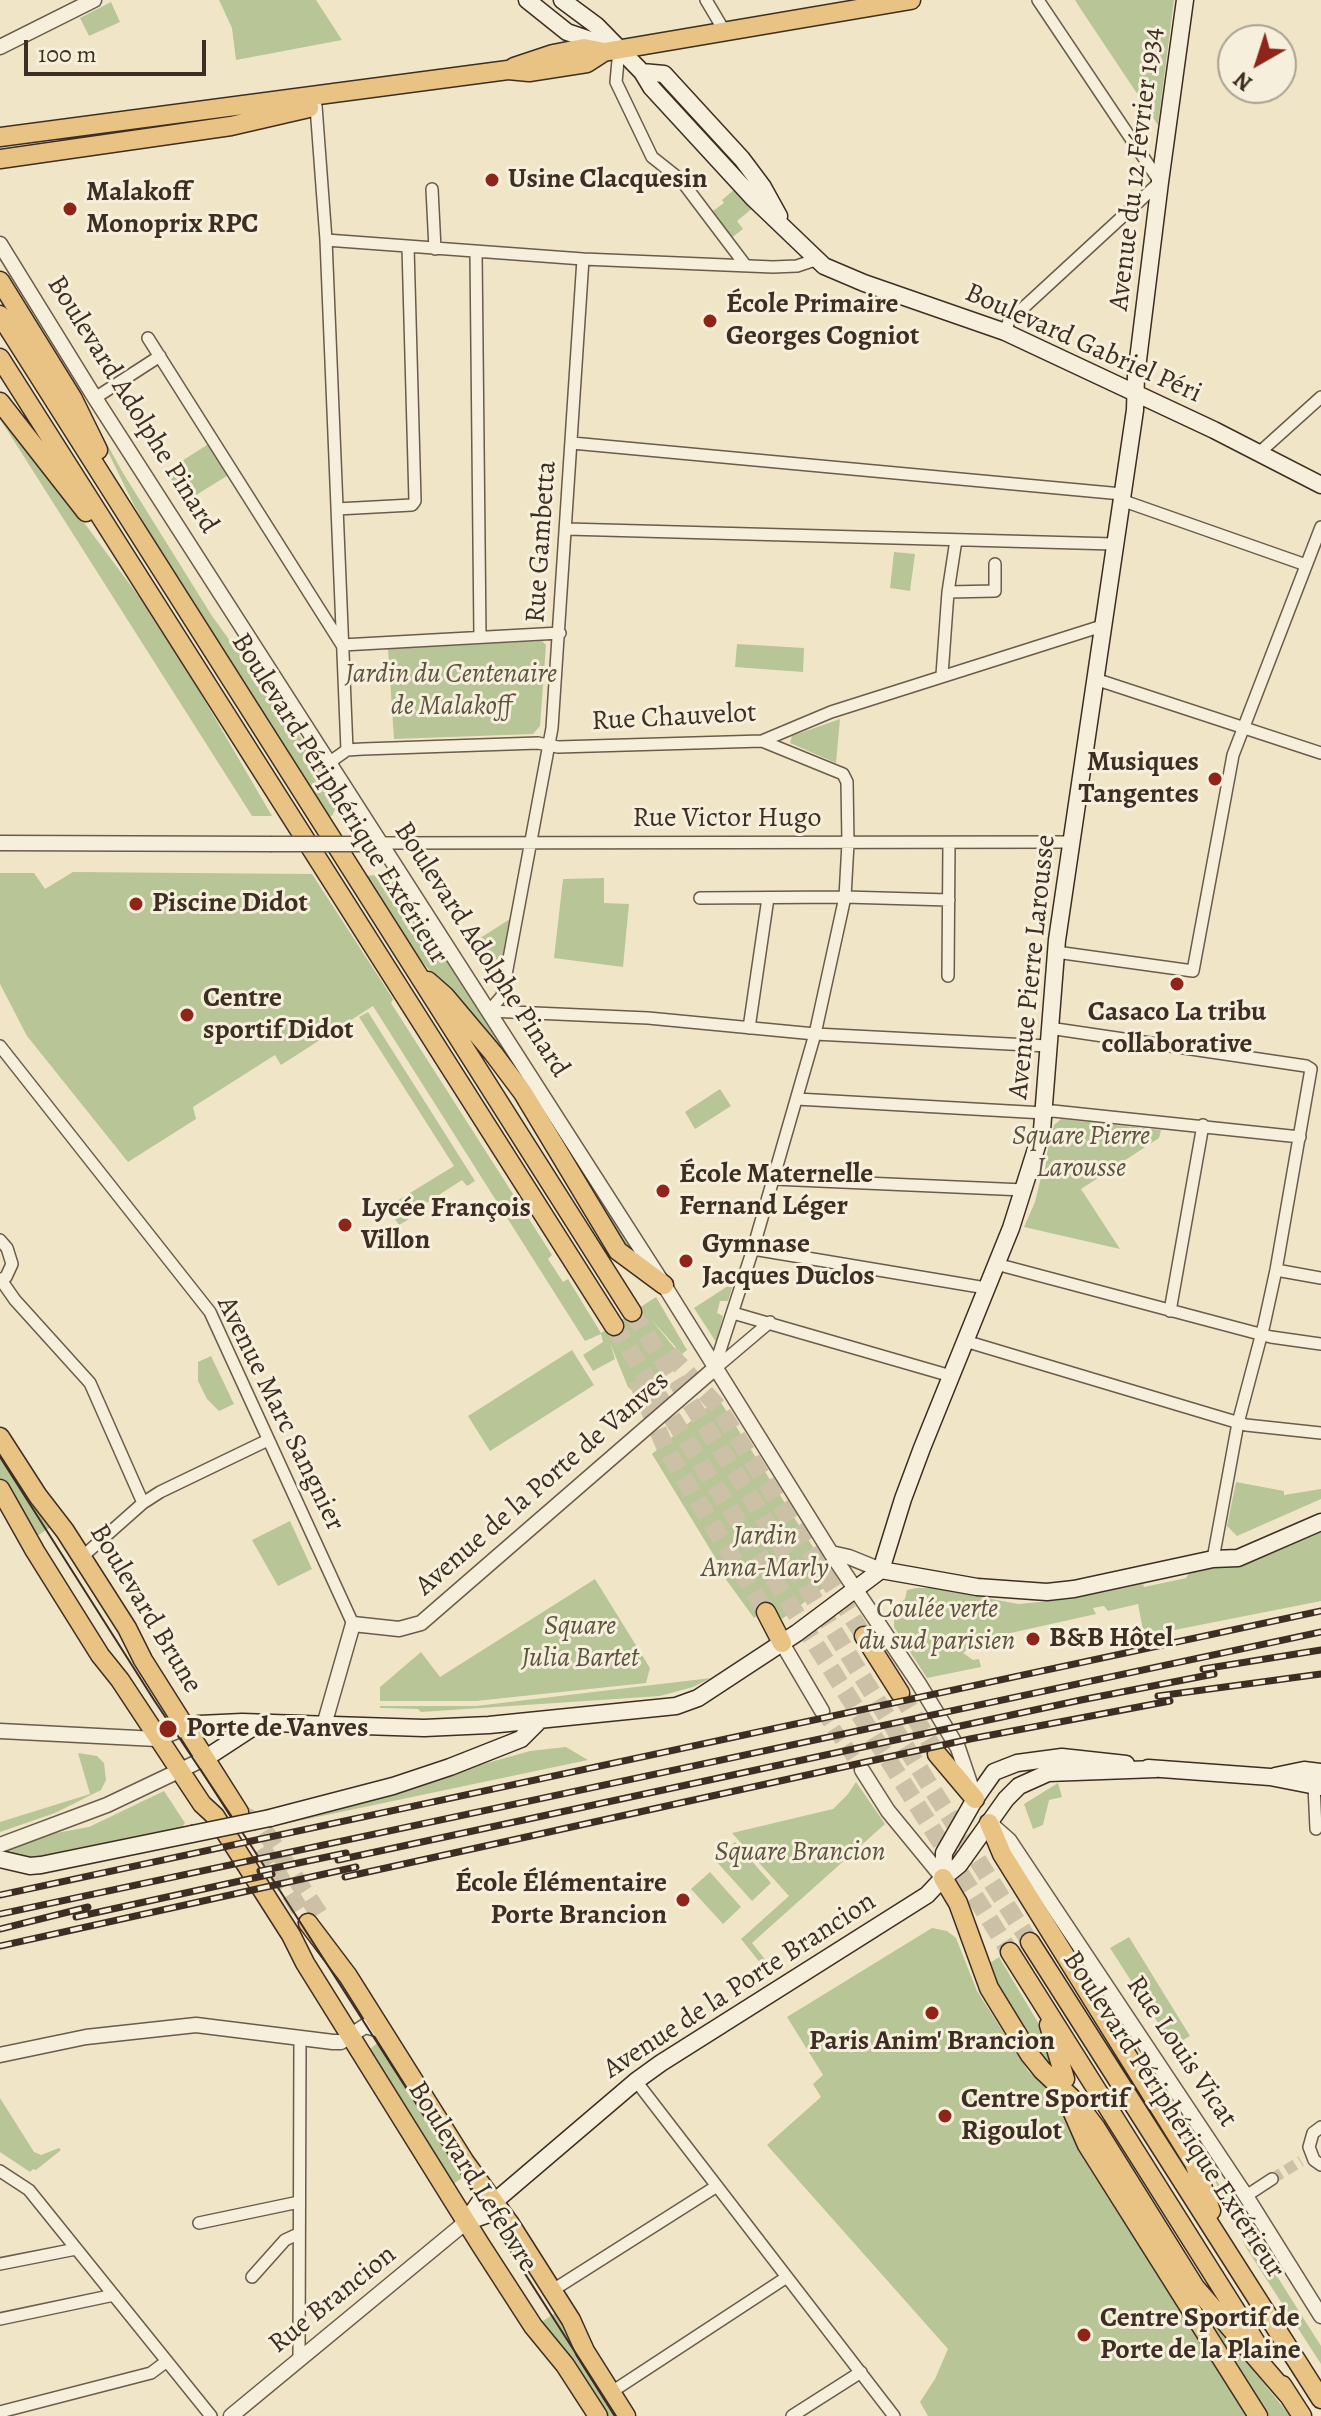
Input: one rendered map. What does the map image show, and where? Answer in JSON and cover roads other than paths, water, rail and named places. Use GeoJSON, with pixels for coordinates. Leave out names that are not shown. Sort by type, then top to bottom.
{"type":"FeatureCollection","features":[{"type":"Feature","properties":{"kind":"main road"},"geometry":{"type":"LineString","coordinates":[[527,0],[567,32],[611,51]]}},
{"type":"Feature","properties":{"kind":"main road","name":"Boulevard Gabriel Péri"},"geometry":{"type":"LineString","coordinates":[[562,0],[597,26],[611,51],[642,72],[651,87],[722,165],[815,260],[864,283],[1005,332],[1260,452],[1321,485]]}},
{"type":"Feature","properties":{"kind":"main road"},"geometry":{"type":"LineString","coordinates":[[0,137],[508,70],[529,72],[575,66],[611,51],[725,32],[838,6],[911,0]]}},
{"type":"Feature","properties":{"kind":"main road","name":"Avenue du 12 Février 1934"},"geometry":{"type":"LineString","coordinates":[[1136,393],[1185,0]]}},
{"type":"Feature","properties":{"kind":"main road"},"geometry":{"type":"LineString","coordinates":[[0,159],[231,126],[372,90]]}},
{"type":"Feature","properties":{"kind":"main road"},"geometry":{"type":"LineString","coordinates":[[0,281],[73,399],[136,528]]}},
{"type":"Feature","properties":{"kind":"main road","name":"Boulevard Périphérique Extérieur"},"geometry":{"type":"LineString","coordinates":[[0,315],[632,1312]]}},
{"type":"Feature","properties":{"kind":"main road"},"geometry":{"type":"LineString","coordinates":[[0,358],[614,1326]]}},
{"type":"Feature","properties":{"kind":"main road","name":"Avenue Pierre Larousse"},"geometry":{"type":"LineString","coordinates":[[881,1570],[903,1499],[1024,1190],[1042,1130],[1056,952],[1136,393]]}},
{"type":"Feature","properties":{"kind":"main road"},"geometry":{"type":"LineString","coordinates":[[0,402],[134,569]]}},
{"type":"Feature","properties":{"kind":"main road"},"geometry":{"type":"LineString","coordinates":[[411,966],[445,996],[493,1053],[550,1137],[590,1209],[618,1251],[664,1285]]}},
{"type":"Feature","properties":{"kind":"main road","name":"Boulevard Brune"},"geometry":{"type":"LineString","coordinates":[[0,1437],[82,1557],[239,1812]]}},
{"type":"Feature","properties":{"kind":"main road","name":"Boulevard Brune"},"geometry":{"type":"LineString","coordinates":[[0,1489],[35,1551],[179,1771]]}},
{"type":"Feature","properties":{"kind":"main road"},"geometry":{"type":"LineString","coordinates":[[1213,1559],[1321,1510]]}},
{"type":"Feature","properties":{"kind":"main road"},"geometry":{"type":"LineString","coordinates":[[185,1728],[199,1724],[258,1724],[424,1728],[539,1721],[676,1706],[698,1698],[782,1643],[881,1570],[977,1587],[1047,1592],[1213,1559],[1238,1558],[1321,1522]]}},
{"type":"Feature","properties":{"kind":"main road"},"geometry":{"type":"LineString","coordinates":[[766,1612],[782,1643]]}},
{"type":"Feature","properties":{"kind":"main road"},"geometry":{"type":"LineString","coordinates":[[864,1636],[900,1693]]}},
{"type":"Feature","properties":{"kind":"main road"},"geometry":{"type":"LineString","coordinates":[[0,1859],[30,1866],[41,1865],[270,1818],[393,1786],[450,1767],[521,1739],[539,1721]]}},
{"type":"Feature","properties":{"kind":"main road"},"geometry":{"type":"LineString","coordinates":[[206,1758],[258,1724]]}},
{"type":"Feature","properties":{"kind":"main road"},"geometry":{"type":"LineString","coordinates":[[937,1754],[975,1799],[1002,1854],[1194,2163],[1222,2244]]}},
{"type":"Feature","properties":{"kind":"main road"},"geometry":{"type":"LineString","coordinates":[[1288,2395],[1195,2287],[1092,2121],[1030,2055],[989,1988],[958,1903],[943,1878],[944,1853],[994,1772],[1036,1759],[1082,1758],[1156,1769],[1270,1777],[1304,1770],[1319,1782]]}},
{"type":"Feature","properties":{"kind":"main road","name":"Avenue de la Porte Brancion"},"geometry":{"type":"LineString","coordinates":[[466,2222],[481,2218],[494,2202],[636,2081],[919,1901],[959,1865],[1019,1786],[1039,1775],[1070,1771],[1156,1769]]}},
{"type":"Feature","properties":{"kind":"main road","name":"Boulevard Lefebvre"},"geometry":{"type":"LineString","coordinates":[[179,1771],[281,1937],[305,1963],[533,2326],[565,2365],[598,2416]]}},
{"type":"Feature","properties":{"kind":"main road","name":"Boulevard Lefebvre"},"geometry":{"type":"LineString","coordinates":[[316,1922],[465,2162],[553,2290],[626,2416]]}},
{"type":"Feature","properties":{"kind":"main road","name":"Boulevard Périphérique Extérieur"},"geometry":{"type":"LineString","coordinates":[[1030,1942],[1320,2397]]}},
{"type":"Feature","properties":{"kind":"main road"},"geometry":{"type":"LineString","coordinates":[[1010,1952],[1302,2416]]}},
{"type":"Feature","properties":{"kind":"main road"},"geometry":{"type":"LineString","coordinates":[[1043,2003],[1065,2079]]}},
{"type":"Feature","properties":{"kind":"main road"},"geometry":{"type":"LineString","coordinates":[[1073,2113],[1087,2145],[1258,2416]]}},
{"type":"Feature","properties":{"kind":"street"},"geometry":{"type":"LineString","coordinates":[[0,47],[94,0]]}},
{"type":"Feature","properties":{"kind":"street"},"geometry":{"type":"LineString","coordinates":[[706,0],[725,32]]}},
{"type":"Feature","properties":{"kind":"street"},"geometry":{"type":"LineString","coordinates":[[1005,332],[1009,321],[1160,182],[1038,0]]}},
{"type":"Feature","properties":{"kind":"street"},"geometry":{"type":"LineString","coordinates":[[611,51],[616,82],[652,157],[681,180],[746,266]]}},
{"type":"Feature","properties":{"kind":"street"},"geometry":{"type":"LineString","coordinates":[[316,106],[326,240],[347,750],[330,762]]}},
{"type":"Feature","properties":{"kind":"street"},"geometry":{"type":"LineString","coordinates":[[432,189],[435,249]]}},
{"type":"Feature","properties":{"kind":"street"},"geometry":{"type":"LineString","coordinates":[[326,240],[583,259],[746,266],[797,266],[815,260]]}},
{"type":"Feature","properties":{"kind":"street","name":"Boulevard Adolphe Pinard"},"geometry":{"type":"LineString","coordinates":[[0,244],[95,398],[330,762],[376,843],[489,1011],[831,1553],[919,1684],[958,1748],[975,1799]]}},
{"type":"Feature","properties":{"kind":"street"},"geometry":{"type":"LineString","coordinates":[[337,509],[412,505],[415,501],[408,247]]}},
{"type":"Feature","properties":{"kind":"street"},"geometry":{"type":"LineString","coordinates":[[476,252],[480,637]]}},
{"type":"Feature","properties":{"kind":"street","name":"Rue Gambetta"},"geometry":{"type":"LineString","coordinates":[[489,1011],[502,996],[549,746],[560,633],[583,259]]}},
{"type":"Feature","properties":{"kind":"street"},"geometry":{"type":"LineString","coordinates":[[148,338],[342,645]]}},
{"type":"Feature","properties":{"kind":"street"},"geometry":{"type":"LineString","coordinates":[[95,398],[160,356]]}},
{"type":"Feature","properties":{"kind":"street"},"geometry":{"type":"LineString","coordinates":[[1260,452],[1321,397]]}},
{"type":"Feature","properties":{"kind":"street"},"geometry":{"type":"LineString","coordinates":[[572,443],[1122,497],[1306,565]]}},
{"type":"Feature","properties":{"kind":"street"},"geometry":{"type":"LineString","coordinates":[[1056,952],[1193,971],[1233,755],[1321,527]]}},
{"type":"Feature","properties":{"kind":"street"},"geometry":{"type":"LineString","coordinates":[[567,529],[1114,544]]}},
{"type":"Feature","properties":{"kind":"street"},"geometry":{"type":"LineString","coordinates":[[942,675],[948,592],[956,540]]}},
{"type":"Feature","properties":{"kind":"street"},"geometry":{"type":"LineString","coordinates":[[948,592],[995,591],[995,564]]}},
{"type":"Feature","properties":{"kind":"street","name":"Rue Chauvelot"},"geometry":{"type":"LineString","coordinates":[[347,750],[538,743],[549,746],[762,741],[831,712],[1102,626]]}},
{"type":"Feature","properties":{"kind":"street"},"geometry":{"type":"LineString","coordinates":[[342,645],[560,633]]}},
{"type":"Feature","properties":{"kind":"street"},"geometry":{"type":"LineString","coordinates":[[1095,679],[1321,753]]}},
{"type":"Feature","properties":{"kind":"street"},"geometry":{"type":"LineString","coordinates":[[714,1369],[797,1099],[815,1034],[845,897],[848,843],[847,782],[843,774],[762,741]]}},
{"type":"Feature","properties":{"kind":"street","name":"Rue Victor Hugo"},"geometry":{"type":"LineString","coordinates":[[376,843],[1072,842]]}},
{"type":"Feature","properties":{"kind":"street"},"geometry":{"type":"LineString","coordinates":[[0,843],[376,843]]}},
{"type":"Feature","properties":{"kind":"street"},"geometry":{"type":"LineString","coordinates":[[948,976],[949,843]]}},
{"type":"Feature","properties":{"kind":"street"},"geometry":{"type":"LineString","coordinates":[[700,898],[949,900]]}},
{"type":"Feature","properties":{"kind":"street"},"geometry":{"type":"LineString","coordinates":[[749,1028],[768,898]]}},
{"type":"Feature","properties":{"kind":"street"},"geometry":{"type":"LineString","coordinates":[[489,1011],[648,1018],[815,1034],[1048,1046]]}},
{"type":"Feature","properties":{"kind":"street"},"geometry":{"type":"LineString","coordinates":[[1049,1028],[1311,1069],[1276,1270],[1238,1423],[1213,1559]]}},
{"type":"Feature","properties":{"kind":"street","name":"Avenue Marc Sangnier"},"geometry":{"type":"LineString","coordinates":[[0,1046],[210,1312],[353,1624]]}},
{"type":"Feature","properties":{"kind":"street"},"geometry":{"type":"LineString","coordinates":[[797,1099],[1044,1113],[1053,1111],[1300,1137]]}},
{"type":"Feature","properties":{"kind":"street"},"geometry":{"type":"LineString","coordinates":[[1170,1311],[1203,1125]]}},
{"type":"Feature","properties":{"kind":"street"},"geometry":{"type":"LineString","coordinates":[[774,1179],[1024,1190]]}},
{"type":"Feature","properties":{"kind":"street"},"geometry":{"type":"LineString","coordinates":[[0,1240],[7,1248],[12,1264],[6,1277],[1,1280],[15,1300],[90,1383],[143,1503]]}},
{"type":"Feature","properties":{"kind":"street"},"geometry":{"type":"LineString","coordinates":[[753,1249],[986,1288]]}},
{"type":"Feature","properties":{"kind":"street"},"geometry":{"type":"LineString","coordinates":[[996,1264],[1262,1334],[1321,1344]]}},
{"type":"Feature","properties":{"kind":"street"},"geometry":{"type":"LineString","coordinates":[[1276,1270],[1321,1278]]}},
{"type":"Feature","properties":{"kind":"street"},"geometry":{"type":"LineString","coordinates":[[733,1313],[951,1376]]}},
{"type":"Feature","properties":{"kind":"street"},"geometry":{"type":"LineString","coordinates":[[714,1369],[770,1322]]}},
{"type":"Feature","properties":{"kind":"street"},"geometry":{"type":"LineString","coordinates":[[965,1341],[1238,1423],[1321,1433]]}},
{"type":"Feature","properties":{"kind":"street","name":"Avenue de la Porte de Vanves"},"geometry":{"type":"LineString","coordinates":[[353,1624],[399,1629],[421,1623],[714,1369]]}},
{"type":"Feature","properties":{"kind":"street"},"geometry":{"type":"LineString","coordinates":[[82,1557],[143,1503],[160,1492],[268,1440]]}},
{"type":"Feature","properties":{"kind":"street"},"geometry":{"type":"LineString","coordinates":[[831,1553],[881,1570]]}},
{"type":"Feature","properties":{"kind":"street"},"geometry":{"type":"LineString","coordinates":[[324,1725],[353,1624]]}},
{"type":"Feature","properties":{"kind":"street"},"geometry":{"type":"LineString","coordinates":[[782,1643],[822,1711]]}},
{"type":"Feature","properties":{"kind":"street"},"geometry":{"type":"LineString","coordinates":[[0,1731],[157,1739],[185,1728]]}},
{"type":"Feature","properties":{"kind":"street"},"geometry":{"type":"LineString","coordinates":[[0,1845],[107,1805],[206,1758]]}},
{"type":"Feature","properties":{"kind":"street"},"geometry":{"type":"LineString","coordinates":[[862,1770],[888,1811],[943,1878]]}},
{"type":"Feature","properties":{"kind":"street"},"geometry":{"type":"LineString","coordinates":[[1316,1829],[1319,1782]]}},
{"type":"Feature","properties":{"kind":"street","name":"Rue Louis Vicat"},"geometry":{"type":"LineString","coordinates":[[989,1823],[1009,1840],[1246,2196],[1321,2316]]}},
{"type":"Feature","properties":{"kind":"street"},"geometry":{"type":"LineString","coordinates":[[0,2055],[86,2037],[196,2025],[341,2042],[365,2026],[384,2031]]}},
{"type":"Feature","properties":{"kind":"street"},"geometry":{"type":"LineString","coordinates":[[299,2360],[300,2039]]}},
{"type":"Feature","properties":{"kind":"street"},"geometry":{"type":"LineString","coordinates":[[636,2081],[894,2416]]}},
{"type":"Feature","properties":{"kind":"street"},"geometry":{"type":"LineString","coordinates":[[1321,2127],[1310,2140],[1306,2157],[1321,2165]]}},
{"type":"Feature","properties":{"kind":"street"},"geometry":{"type":"LineString","coordinates":[[0,2171],[29,2190],[211,2416]]}},
{"type":"Feature","properties":{"kind":"street"},"geometry":{"type":"LineString","coordinates":[[1246,2196],[1272,2179]]}},
{"type":"Feature","properties":{"kind":"street"},"geometry":{"type":"LineString","coordinates":[[553,2290],[717,2186]]}},
{"type":"Feature","properties":{"kind":"street"},"geometry":{"type":"LineString","coordinates":[[199,2223],[299,2202]]}},
{"type":"Feature","properties":{"kind":"street","name":"Rue Brancion"},"geometry":{"type":"LineString","coordinates":[[231,2416],[466,2222]]}},
{"type":"Feature","properties":{"kind":"street"},"geometry":{"type":"LineString","coordinates":[[252,2277],[285,2240],[298,2234]]}},
{"type":"Feature","properties":{"kind":"street"},"geometry":{"type":"LineString","coordinates":[[0,2264],[76,2249]]}},
{"type":"Feature","properties":{"kind":"street"},"geometry":{"type":"LineString","coordinates":[[610,2393],[787,2277]]}},
{"type":"Feature","properties":{"kind":"street"},"geometry":{"type":"LineString","coordinates":[[0,2319],[114,2295]]}},
{"type":"Feature","properties":{"kind":"street"},"geometry":{"type":"LineString","coordinates":[[0,2412],[151,2373],[167,2361]]}},
{"type":"Feature","properties":{"kind":"street"},"geometry":{"type":"LineString","coordinates":[[792,2416],[861,2372]]}},
{"type":"Feature","properties":{"kind":"tunnel"},"geometry":{"type":"LineString","coordinates":[[632,1312],[1030,1942]]}},
{"type":"Feature","properties":{"kind":"tunnel"},"geometry":{"type":"LineString","coordinates":[[614,1326],[1010,1952]]}},
{"type":"Feature","properties":{"kind":"tunnel"},"geometry":{"type":"LineString","coordinates":[[669,1353],[718,1407],[864,1636]]}},
{"type":"Feature","properties":{"kind":"tunnel"},"geometry":{"type":"LineString","coordinates":[[637,1380],[666,1449],[766,1612]]}},
{"type":"Feature","properties":{"kind":"tunnel"},"geometry":{"type":"LineString","coordinates":[[900,1693],[937,1754]]}},
{"type":"Feature","properties":{"kind":"tunnel"},"geometry":{"type":"LineString","coordinates":[[822,1711],[862,1770]]}},
{"type":"Feature","properties":{"kind":"tunnel"},"geometry":{"type":"LineString","coordinates":[[244,1815],[260,1824],[323,1920]]}},
{"type":"Feature","properties":{"kind":"tunnel"},"geometry":{"type":"LineString","coordinates":[[262,1848],[308,1923]]}},
{"type":"Feature","properties":{"kind":"tunnel"},"geometry":{"type":"LineString","coordinates":[[1272,2179],[1301,2161]]}},
{"type":"Feature","properties":{"kind":"tram line"},"geometry":{"type":"LineString","coordinates":[[0,1457],[616,2416]]}},
{"type":"Feature","properties":{"kind":"railway"},"geometry":{"type":"LineString","coordinates":[[0,1895],[1321,1611]]}},
{"type":"Feature","properties":{"kind":"railway"},"geometry":{"type":"LineString","coordinates":[[0,1914],[1321,1632]]}},
{"type":"Feature","properties":{"kind":"railway"},"geometry":{"type":"LineString","coordinates":[[1203,1669],[1321,1650]]}},
{"type":"Feature","properties":{"kind":"railway"},"geometry":{"type":"LineString","coordinates":[[338,1860],[1214,1674]]}},
{"type":"Feature","properties":{"kind":"railway"},"geometry":{"type":"LineString","coordinates":[[1158,1696],[1321,1674]]}},
{"type":"Feature","properties":{"kind":"railway"},"geometry":{"type":"LineString","coordinates":[[345,1877],[970,1739],[1170,1701]]}},
{"type":"Feature","properties":{"kind":"railway"},"geometry":{"type":"LineString","coordinates":[[260,1871],[346,1853]]}},
{"type":"Feature","properties":{"kind":"railway"},"geometry":{"type":"LineString","coordinates":[[0,1946],[356,1867]]}},
{"type":"Feature","properties":{"kind":"railway"},"geometry":{"type":"LineString","coordinates":[[76,1917],[272,1874]]}},
{"type":"Feature","properties":{"kind":"railway"},"geometry":{"type":"LineString","coordinates":[[0,1929],[88,1907]]}},
{"type":"Feature","properties":{"kind":"place","name":"Usine Clacquesin"},"geometry":{"type":"Point","coordinates":[492,180]}},
{"type":"Feature","properties":{"kind":"place","name":"Malakoff Monoprix RPC"},"geometry":{"type":"Point","coordinates":[70,209]}},
{"type":"Feature","properties":{"kind":"place","name":"École Primaire Georges Cogniot"},"geometry":{"type":"Point","coordinates":[710,321]}},
{"type":"Feature","properties":{"kind":"place","name":"Musiques Tangentes"},"geometry":{"type":"Point","coordinates":[1215,779]}},
{"type":"Feature","properties":{"kind":"place","name":"Piscine Didot"},"geometry":{"type":"Point","coordinates":[136,904]}},
{"type":"Feature","properties":{"kind":"place","name":"Casaco La tribu collaborative"},"geometry":{"type":"Point","coordinates":[1177,984]}},
{"type":"Feature","properties":{"kind":"place","name":"Centre sportif Didot"},"geometry":{"type":"Point","coordinates":[187,1015]}},
{"type":"Feature","properties":{"kind":"place","name":"École Maternelle Fernand Léger"},"geometry":{"type":"Point","coordinates":[663,1191]}},
{"type":"Feature","properties":{"kind":"place","name":"Lycée François Villon"},"geometry":{"type":"Point","coordinates":[345,1225]}},
{"type":"Feature","properties":{"kind":"place","name":"Gymnase Jacques Duclos"},"geometry":{"type":"Point","coordinates":[686,1261]}},
{"type":"Feature","properties":{"kind":"place","name":"B&B Hôtel"},"geometry":{"type":"Point","coordinates":[1033,1639]}},
{"type":"Feature","properties":{"kind":"place","name":"Porte de Vanves"},"geometry":{"type":"Point","coordinates":[168,1729]}},
{"type":"Feature","properties":{"kind":"place","name":"École Élémentaire Porte Brancion"},"geometry":{"type":"Point","coordinates":[683,1900]}},
{"type":"Feature","properties":{"kind":"place","name":"Paris Anim' Brancion"},"geometry":{"type":"Point","coordinates":[932,2013]}},
{"type":"Feature","properties":{"kind":"place","name":"Centre Sportif Rigoulot"},"geometry":{"type":"Point","coordinates":[945,2116]}},
{"type":"Feature","properties":{"kind":"place","name":"Centre Sportif de Porte de la Plaine"},"geometry":{"type":"Point","coordinates":[1084,2335]}},
{"type":"Feature","properties":{"kind":"park label","name":"Jardin du Centenaire de Malakoff"},"geometry":{"type":"Point","coordinates":[451,691]}},
{"type":"Feature","properties":{"kind":"park label","name":"Square Pierre Larousse"},"geometry":{"type":"Point","coordinates":[1081,1153]}},
{"type":"Feature","properties":{"kind":"park label","name":"Jardin Anna-Marly"},"geometry":{"type":"Point","coordinates":[765,1553]}},
{"type":"Feature","properties":{"kind":"park label","name":"Coulée verte du sud parisien"},"geometry":{"type":"Point","coordinates":[937,1626]}},
{"type":"Feature","properties":{"kind":"park label","name":"Square Julia Bartet"},"geometry":{"type":"Point","coordinates":[580,1643]}},
{"type":"Feature","properties":{"kind":"park label","name":"Square Brancion"},"geometry":{"type":"Point","coordinates":[800,1853]}}]}
